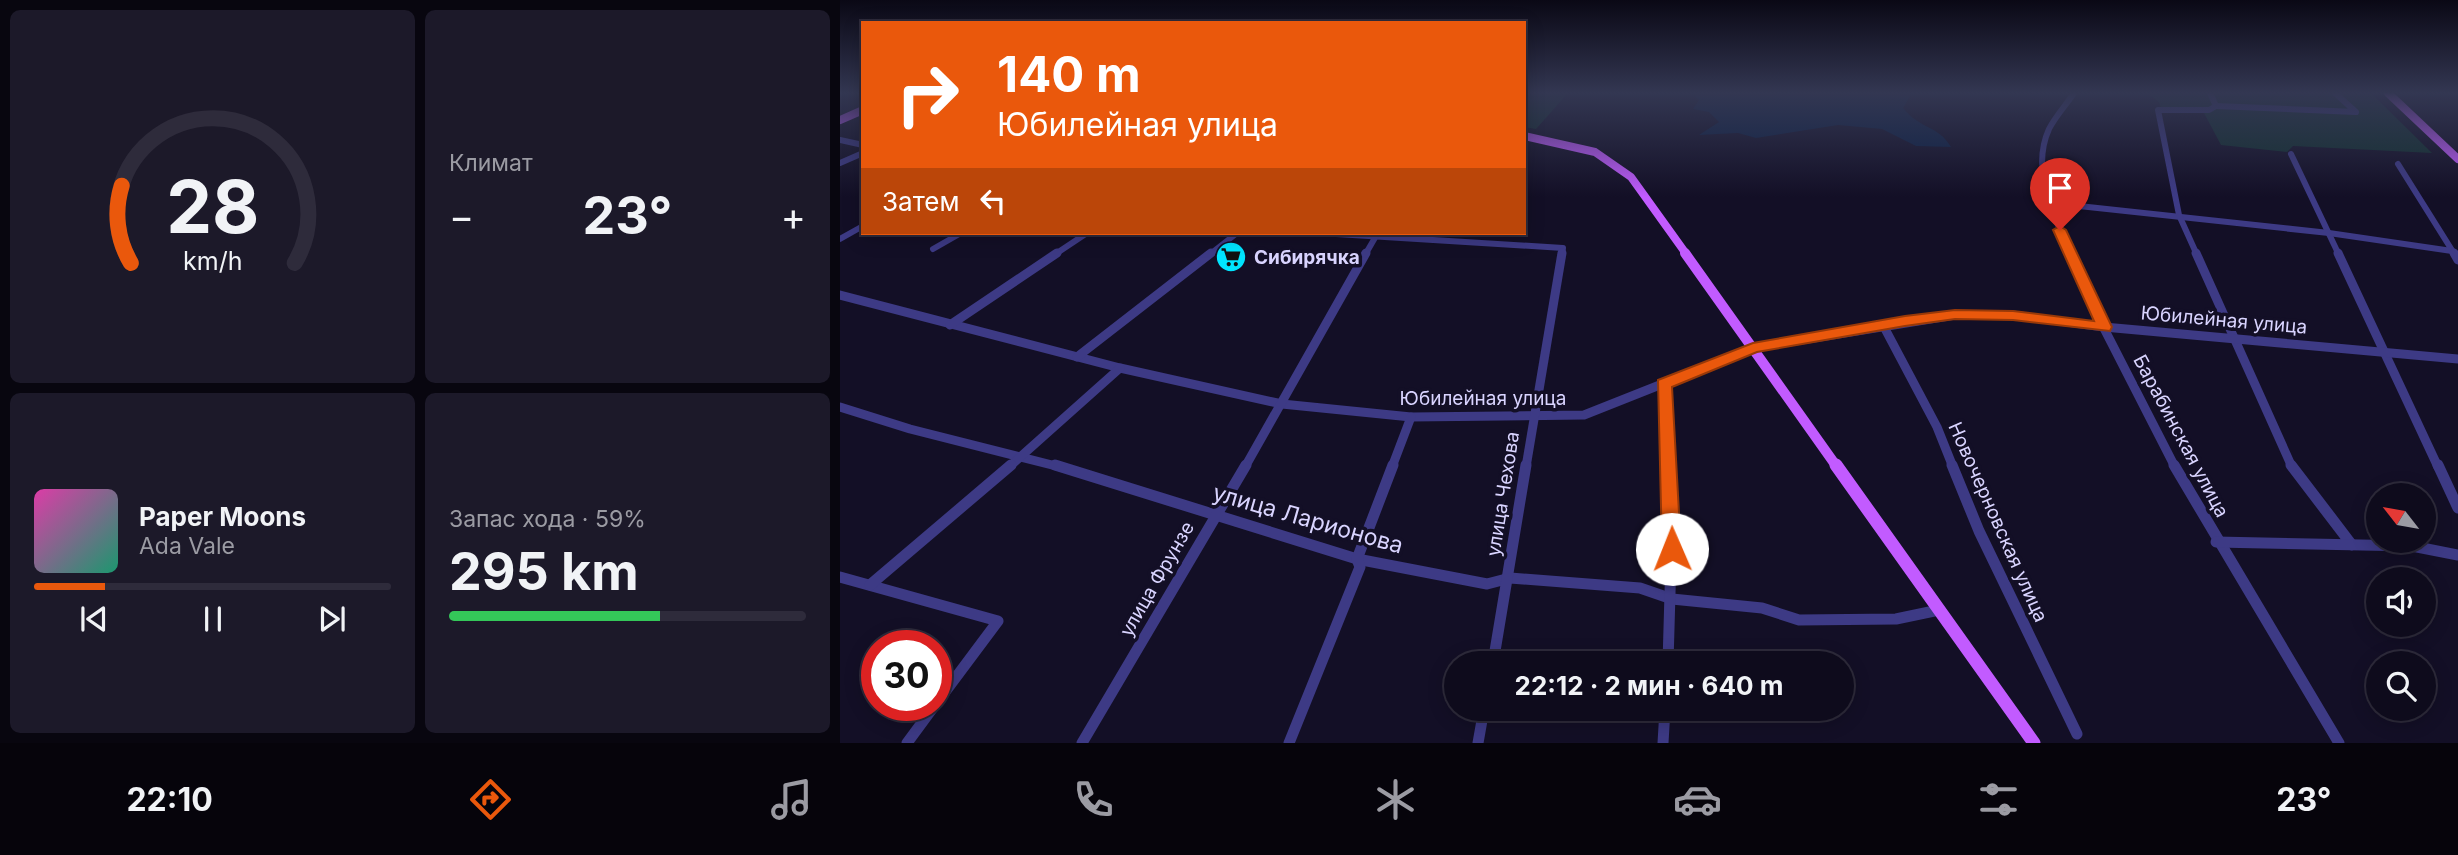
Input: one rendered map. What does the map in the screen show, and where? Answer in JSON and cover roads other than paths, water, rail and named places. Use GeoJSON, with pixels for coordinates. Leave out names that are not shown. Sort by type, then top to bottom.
{"type":"FeatureCollection","features":[{"type":"Feature","properties":{"kind":"main road"},"geometry":{"type":"LineString","coordinates":[[2425,128],[2458,159]]}},
{"type":"Feature","properties":{"kind":"main road"},"geometry":{"type":"LineString","coordinates":[[1526,136],[1595,152],[1631,177],[2034,743]]}},
{"type":"Feature","properties":{"kind":"street","name":"Барабинская улица"},"geometry":{"type":"LineString","coordinates":[[2050,128],[2042,151],[2043,183],[2084,286],[2217,542],[2339,743]]}},
{"type":"Feature","properties":{"kind":"street"},"geometry":{"type":"LineString","coordinates":[[2160,128],[2179,215],[2295,473],[2352,545]]}},
{"type":"Feature","properties":{"kind":"street"},"geometry":{"type":"LineString","coordinates":[[840,140],[861,145]]}},
{"type":"Feature","properties":{"kind":"street"},"geometry":{"type":"LineString","coordinates":[[840,163],[861,154]]}},
{"type":"Feature","properties":{"kind":"street"},"geometry":{"type":"LineString","coordinates":[[2291,155],[2458,508]]}},
{"type":"Feature","properties":{"kind":"street"},"geometry":{"type":"LineString","coordinates":[[2398,164],[2458,260]]}},
{"type":"Feature","properties":{"kind":"street"},"geometry":{"type":"LineString","coordinates":[[2051,203],[2179,215],[2452,251]]}},
{"type":"Feature","properties":{"kind":"street"},"geometry":{"type":"LineString","coordinates":[[840,239],[861,227]]}},
{"type":"Feature","properties":{"kind":"street"},"geometry":{"type":"LineString","coordinates":[[933,249],[958,235]]}},
{"type":"Feature","properties":{"kind":"street"},"geometry":{"type":"LineString","coordinates":[[950,325],[1084,235]]}},
{"type":"Feature","properties":{"kind":"street"},"geometry":{"type":"LineString","coordinates":[[1077,357],[1234,235]]}},
{"type":"Feature","properties":{"kind":"street"},"geometry":{"type":"LineString","coordinates":[[1340,235],[1376,236]]}},
{"type":"Feature","properties":{"kind":"street","name":"улица Чехова"},"geometry":{"type":"LineString","coordinates":[[1376,236],[1563,248],[1510,578],[1495,651]]}},
{"type":"Feature","properties":{"kind":"street","name":"улица Фрунзе"},"geometry":{"type":"LineString","coordinates":[[1083,743],[1282,404],[1376,236]]}},
{"type":"Feature","properties":{"kind":"street"},"geometry":{"type":"LineString","coordinates":[[1361,237],[1368,252]]}},
{"type":"Feature","properties":{"kind":"street","name":"Юбилейная улица"},"geometry":{"type":"LineString","coordinates":[[840,295],[1120,368],[1282,404],[1410,417],[1535,418],[1584,415],[1753,348],[1955,315],[2013,316],[2104,327],[2458,359]]}},
{"type":"Feature","properties":{"kind":"street","name":"Новочерновская улица"},"geometry":{"type":"LineString","coordinates":[[1883,325],[1937,427],[1979,531],[2077,734]]}},
{"type":"Feature","properties":{"kind":"street"},"geometry":{"type":"LineString","coordinates":[[870,585],[1023,455],[1120,368]]}},
{"type":"Feature","properties":{"kind":"street"},"geometry":{"type":"LineString","coordinates":[[1664,384],[1671,473],[1672,599],[1669,651]]}},
{"type":"Feature","properties":{"kind":"street","name":"улица Ларионова"},"geometry":{"type":"LineString","coordinates":[[840,407],[910,429],[1023,455],[1357,559],[1486,584],[1510,578],[1640,588],[1672,599],[1762,608],[1799,620],[1896,619],[1939,610]]}},
{"type":"Feature","properties":{"kind":"street"},"geometry":{"type":"LineString","coordinates":[[1289,743],[1360,567],[1357,559],[1410,417]]}},
{"type":"Feature","properties":{"kind":"street"},"geometry":{"type":"LineString","coordinates":[[2217,542],[2412,546],[2458,555]]}},
{"type":"Feature","properties":{"kind":"street"},"geometry":{"type":"LineString","coordinates":[[840,577],[998,621],[952,683]]}},
{"type":"Feature","properties":{"kind":"street"},"geometry":{"type":"LineString","coordinates":[[907,743],[924,721]]}},
{"type":"Feature","properties":{"kind":"street"},"geometry":{"type":"LineString","coordinates":[[1478,743],[1482,721]]}},
{"type":"Feature","properties":{"kind":"street"},"geometry":{"type":"LineString","coordinates":[[1663,743],[1664,721]]}},
{"type":"Feature","properties":{"kind":"water"},"geometry":{"type":"Polygon","coordinates":[[[1710,128],[1821,128],[1756,138],[1738,133],[1699,135],[1710,128]]]}},
{"type":"Feature","properties":{"kind":"water"},"geometry":{"type":"Polygon","coordinates":[[[1867,128],[1929,128],[1941,135],[1951,147],[1916,146],[1882,129],[1867,128]]]}},
{"type":"Feature","properties":{"kind":"place","name":"Сибирячка"},"geometry":{"type":"Point","coordinates":[1231,257]}}]}
